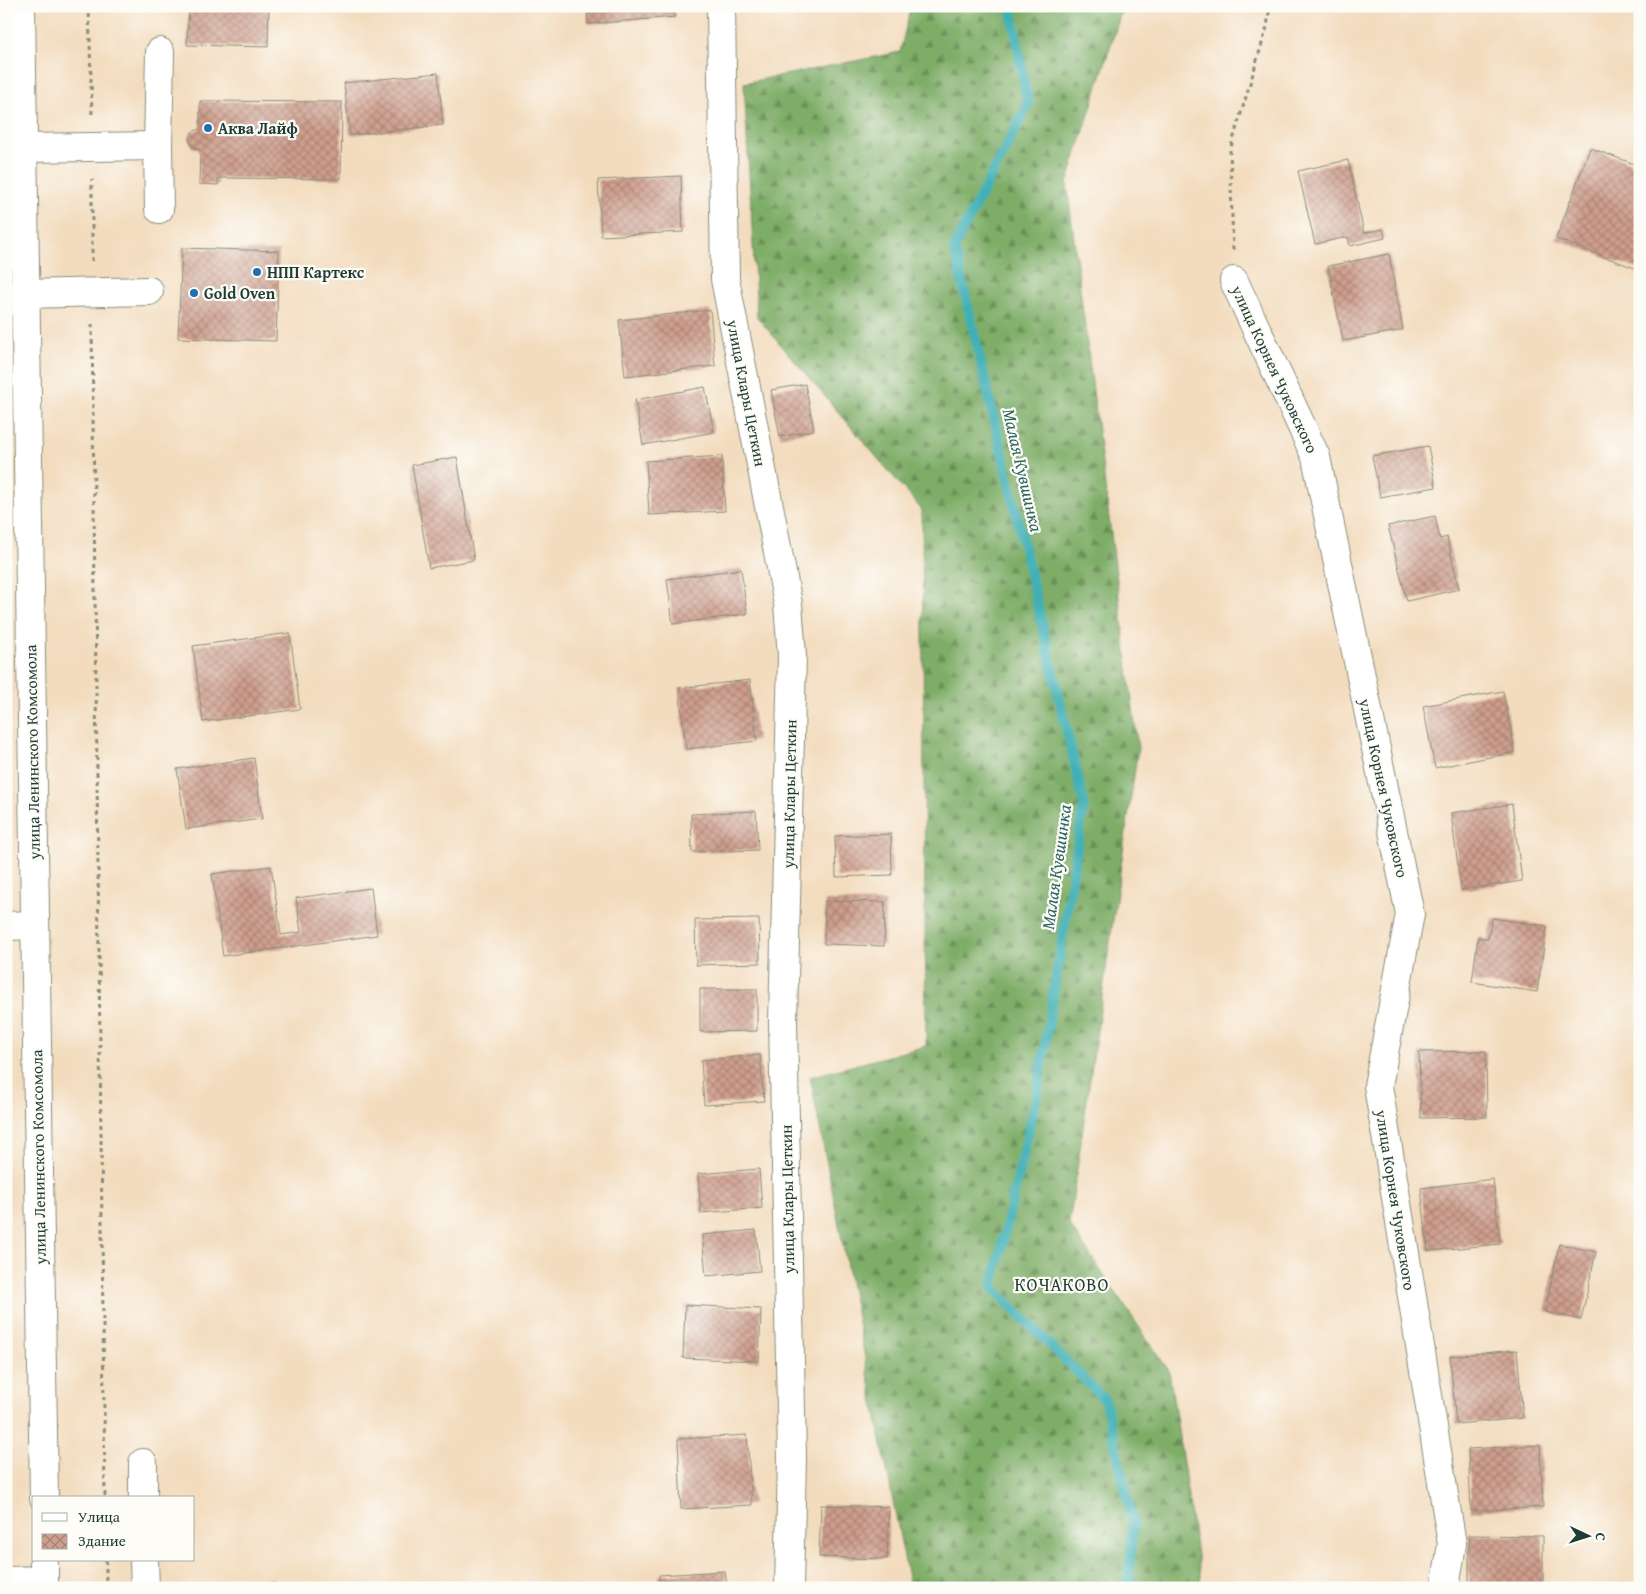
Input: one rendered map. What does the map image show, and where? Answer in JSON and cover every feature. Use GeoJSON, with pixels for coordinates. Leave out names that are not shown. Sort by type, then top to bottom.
{"type":"FeatureCollection","features":[{"type":"Feature","properties":{"kind":"street","name":"улица Ленинского Комсомола"},"geometry":{"type":"LineString","coordinates":[[20,6],[23,148],[15,228],[25,294],[44,1496]]}},
{"type":"Feature","properties":{"kind":"street","name":"улица Клары Цеткин"},"geometry":{"type":"LineString","coordinates":[[721,6],[725,279],[788,604],[792,656],[783,1022],[792,1458],[789,1588]]}},
{"type":"Feature","properties":{"kind":"street"},"geometry":{"type":"LineString","coordinates":[[159,210],[160,52]]}},
{"type":"Feature","properties":{"kind":"street"},"geometry":{"type":"LineString","coordinates":[[23,148],[158,146]]}},
{"type":"Feature","properties":{"kind":"street","name":"улица Корнея Чуковского"},"geometry":{"type":"LineString","coordinates":[[1234,281],[1316,457],[1410,914],[1378,1086],[1452,1544],[1445,1588]]}},
{"type":"Feature","properties":{"kind":"street"},"geometry":{"type":"LineString","coordinates":[[25,294],[149,291]]}},
{"type":"Feature","properties":{"kind":"street"},"geometry":{"type":"LineString","coordinates":[[6,926],[34,925]]}},
{"type":"Feature","properties":{"kind":"street"},"geometry":{"type":"LineString","coordinates":[[142,1463],[143,1496]]}},
{"type":"Feature","properties":{"kind":"street"},"geometry":{"type":"LineString","coordinates":[[144,1562],[145,1588]]}},
{"type":"Feature","properties":{"kind":"street"},"geometry":{"type":"LineString","coordinates":[[6,1580],[44,1576]]}},
{"type":"Feature","properties":{"kind":"path"},"geometry":{"type":"LineString","coordinates":[[89,6],[93,147],[92,292],[105,1496]]}},
{"type":"Feature","properties":{"kind":"path","name":"улица Корнея Чуковского"},"geometry":{"type":"LineString","coordinates":[[1234,281],[1230,150],[1267,27],[1270,6]]}},
{"type":"Feature","properties":{"kind":"path"},"geometry":{"type":"LineString","coordinates":[[106,1562],[106,1588]]}},
{"type":"Feature","properties":{"kind":"green space"},"geometry":{"type":"Polygon","coordinates":[[[911,6],[1123,6],[1067,184],[1138,748],[1069,1224],[1169,1371],[1202,1588],[910,1588],[810,1077],[926,1046],[922,510],[757,317],[744,83],[900,52],[911,6]]]}},
{"type":"Feature","properties":{"kind":"building"},"geometry":{"type":"Polygon","coordinates":[[[189,6],[269,6],[268,47],[187,45],[189,6]]]}},
{"type":"Feature","properties":{"kind":"building"},"geometry":{"type":"Polygon","coordinates":[[[587,6],[674,6],[675,17],[588,24],[587,6]]]}},
{"type":"Feature","properties":{"kind":"building"},"geometry":{"type":"Polygon","coordinates":[[[438,73],[443,125],[350,135],[344,83],[438,73]]]}},
{"type":"Feature","properties":{"kind":"building"},"geometry":{"type":"Polygon","coordinates":[[[200,101],[342,102],[341,179],[218,178],[218,185],[199,184],[200,150],[192,147],[189,139],[192,132],[200,129],[200,101]]]}},
{"type":"Feature","properties":{"kind":"building"},"geometry":{"type":"Polygon","coordinates":[[[1590,148],[1640,166],[1640,270],[1556,239],[1590,148]]]}},
{"type":"Feature","properties":{"kind":"building"},"geometry":{"type":"Polygon","coordinates":[[[1348,160],[1364,233],[1383,229],[1385,238],[1350,246],[1348,237],[1315,244],[1298,171],[1348,160]]]}},
{"type":"Feature","properties":{"kind":"building"},"geometry":{"type":"Polygon","coordinates":[[[681,176],[683,232],[601,236],[598,180],[681,176]]]}},
{"type":"Feature","properties":{"kind":"building"},"geometry":{"type":"Polygon","coordinates":[[[182,248],[279,251],[276,341],[178,338],[182,248]]]}},
{"type":"Feature","properties":{"kind":"building"},"geometry":{"type":"Polygon","coordinates":[[[1389,254],[1403,330],[1343,341],[1328,266],[1389,254]]]}},
{"type":"Feature","properties":{"kind":"building"},"geometry":{"type":"Polygon","coordinates":[[[710,310],[715,366],[625,376],[619,320],[710,310]]]}},
{"type":"Feature","properties":{"kind":"building"},"geometry":{"type":"Polygon","coordinates":[[[805,384],[814,430],[780,437],[771,390],[805,384]]]}},
{"type":"Feature","properties":{"kind":"building"},"geometry":{"type":"Polygon","coordinates":[[[705,387],[714,432],[643,445],[635,400],[705,387]]]}},
{"type":"Feature","properties":{"kind":"building"},"geometry":{"type":"Polygon","coordinates":[[[1428,446],[1436,487],[1380,497],[1372,456],[1428,446]]]}},
{"type":"Feature","properties":{"kind":"building"},"geometry":{"type":"Polygon","coordinates":[[[722,456],[725,511],[649,515],[646,461],[722,456]]]}},
{"type":"Feature","properties":{"kind":"building"},"geometry":{"type":"Polygon","coordinates":[[[457,457],[474,560],[429,568],[412,465],[457,457]]]}},
{"type":"Feature","properties":{"kind":"building"},"geometry":{"type":"Polygon","coordinates":[[[1435,516],[1440,539],[1447,537],[1459,589],[1407,601],[1388,526],[1435,516]]]}},
{"type":"Feature","properties":{"kind":"building"},"geometry":{"type":"Polygon","coordinates":[[[741,569],[747,614],[673,624],[667,579],[741,569]]]}},
{"type":"Feature","properties":{"kind":"building"},"geometry":{"type":"Polygon","coordinates":[[[290,633],[300,709],[203,722],[193,646],[290,633]]]}},
{"type":"Feature","properties":{"kind":"building"},"geometry":{"type":"Polygon","coordinates":[[[750,680],[757,741],[686,749],[679,688],[750,680]]]}},
{"type":"Feature","properties":{"kind":"building"},"geometry":{"type":"Polygon","coordinates":[[[1503,691],[1515,752],[1435,768],[1423,706],[1503,691]]]}},
{"type":"Feature","properties":{"kind":"building"},"geometry":{"type":"Polygon","coordinates":[[[254,758],[262,819],[186,829],[177,769],[254,758]]]}},
{"type":"Feature","properties":{"kind":"building"},"geometry":{"type":"Polygon","coordinates":[[[1512,804],[1522,881],[1461,890],[1451,813],[1512,804]]]}},
{"type":"Feature","properties":{"kind":"building"},"geometry":{"type":"Polygon","coordinates":[[[756,811],[758,850],[692,852],[691,814],[756,811]]]}},
{"type":"Feature","properties":{"kind":"building"},"geometry":{"type":"Polygon","coordinates":[[[891,834],[892,875],[836,877],[835,836],[891,834]]]}},
{"type":"Feature","properties":{"kind":"building"},"geometry":{"type":"Polygon","coordinates":[[[271,866],[281,935],[301,932],[296,898],[371,888],[377,935],[223,956],[212,874],[271,866]]]}},
{"type":"Feature","properties":{"kind":"building"},"geometry":{"type":"Polygon","coordinates":[[[825,901],[885,902],[884,946],[824,944],[825,901]]]}},
{"type":"Feature","properties":{"kind":"building"},"geometry":{"type":"Polygon","coordinates":[[[1492,918],[1547,926],[1537,992],[1472,982],[1478,937],[1488,939],[1492,918]]]}},
{"type":"Feature","properties":{"kind":"building"},"geometry":{"type":"Polygon","coordinates":[[[759,919],[760,963],[696,965],[695,920],[759,919]]]}},
{"type":"Feature","properties":{"kind":"building"},"geometry":{"type":"Polygon","coordinates":[[[700,989],[757,989],[757,1031],[700,1032],[700,989]]]}},
{"type":"Feature","properties":{"kind":"building"},"geometry":{"type":"Polygon","coordinates":[[[1486,1051],[1487,1117],[1421,1118],[1419,1052],[1486,1051]]]}},
{"type":"Feature","properties":{"kind":"building"},"geometry":{"type":"Polygon","coordinates":[[[760,1055],[764,1101],[704,1105],[701,1060],[760,1055]]]}},
{"type":"Feature","properties":{"kind":"building"},"geometry":{"type":"Polygon","coordinates":[[[759,1169],[762,1208],[701,1213],[698,1174],[759,1169]]]}},
{"type":"Feature","properties":{"kind":"building"},"geometry":{"type":"Polygon","coordinates":[[[1493,1179],[1500,1244],[1428,1251],[1421,1188],[1493,1179]]]}},
{"type":"Feature","properties":{"kind":"building"},"geometry":{"type":"Polygon","coordinates":[[[756,1230],[760,1271],[706,1276],[702,1235],[756,1230]]]}},
{"type":"Feature","properties":{"kind":"building"},"geometry":{"type":"Polygon","coordinates":[[[1559,1244],[1596,1252],[1581,1320],[1545,1312],[1559,1244]]]}},
{"type":"Feature","properties":{"kind":"building"},"geometry":{"type":"Polygon","coordinates":[[[685,1305],[761,1309],[759,1361],[683,1358],[685,1305]]]}},
{"type":"Feature","properties":{"kind":"building"},"geometry":{"type":"Polygon","coordinates":[[[1517,1350],[1523,1418],[1456,1424],[1450,1356],[1517,1350]]]}},
{"type":"Feature","properties":{"kind":"building"},"geometry":{"type":"Polygon","coordinates":[[[747,1435],[752,1505],[681,1509],[678,1439],[747,1435]]]}},
{"type":"Feature","properties":{"kind":"building"},"geometry":{"type":"Polygon","coordinates":[[[1540,1445],[1543,1507],[1471,1511],[1468,1449],[1540,1445]]]}},
{"type":"Feature","properties":{"kind":"building"},"geometry":{"type":"Polygon","coordinates":[[[821,1505],[889,1507],[887,1559],[819,1557],[821,1505]]]}},
{"type":"Feature","properties":{"kind":"building"},"geometry":{"type":"Polygon","coordinates":[[[1469,1535],[1543,1536],[1543,1588],[1469,1588],[1469,1535]]]}},
{"type":"Feature","properties":{"kind":"building"},"geometry":{"type":"Polygon","coordinates":[[[725,1571],[727,1588],[660,1588],[659,1575],[725,1571]]]}},
{"type":"Feature","properties":{"kind":"building"},"geometry":{"type":"Polygon","coordinates":[[[276,1583],[276,1588],[196,1588],[196,1584],[276,1583]]]}},
{"type":"Feature","properties":{"kind":"waterway","name":"Малая Кувшинка"},"geometry":{"type":"LineString","coordinates":[[1011,6],[1028,105],[954,247],[1084,804],[1037,1095],[992,1287],[1105,1400],[1133,1523],[1128,1588]]}},
{"type":"Feature","properties":{"kind":"place","name":"Аква Лайф"},"geometry":{"type":"Point","coordinates":[208,128]}},
{"type":"Feature","properties":{"kind":"place","name":"НПП Картекс"},"geometry":{"type":"Point","coordinates":[257,272]}},
{"type":"Feature","properties":{"kind":"place","name":"Gold Oven"},"geometry":{"type":"Point","coordinates":[194,293]}},
{"type":"Feature","properties":{"kind":"district","name":"КОЧАКОВО"},"geometry":{"type":"Point","coordinates":[1062,1284]}}]}
